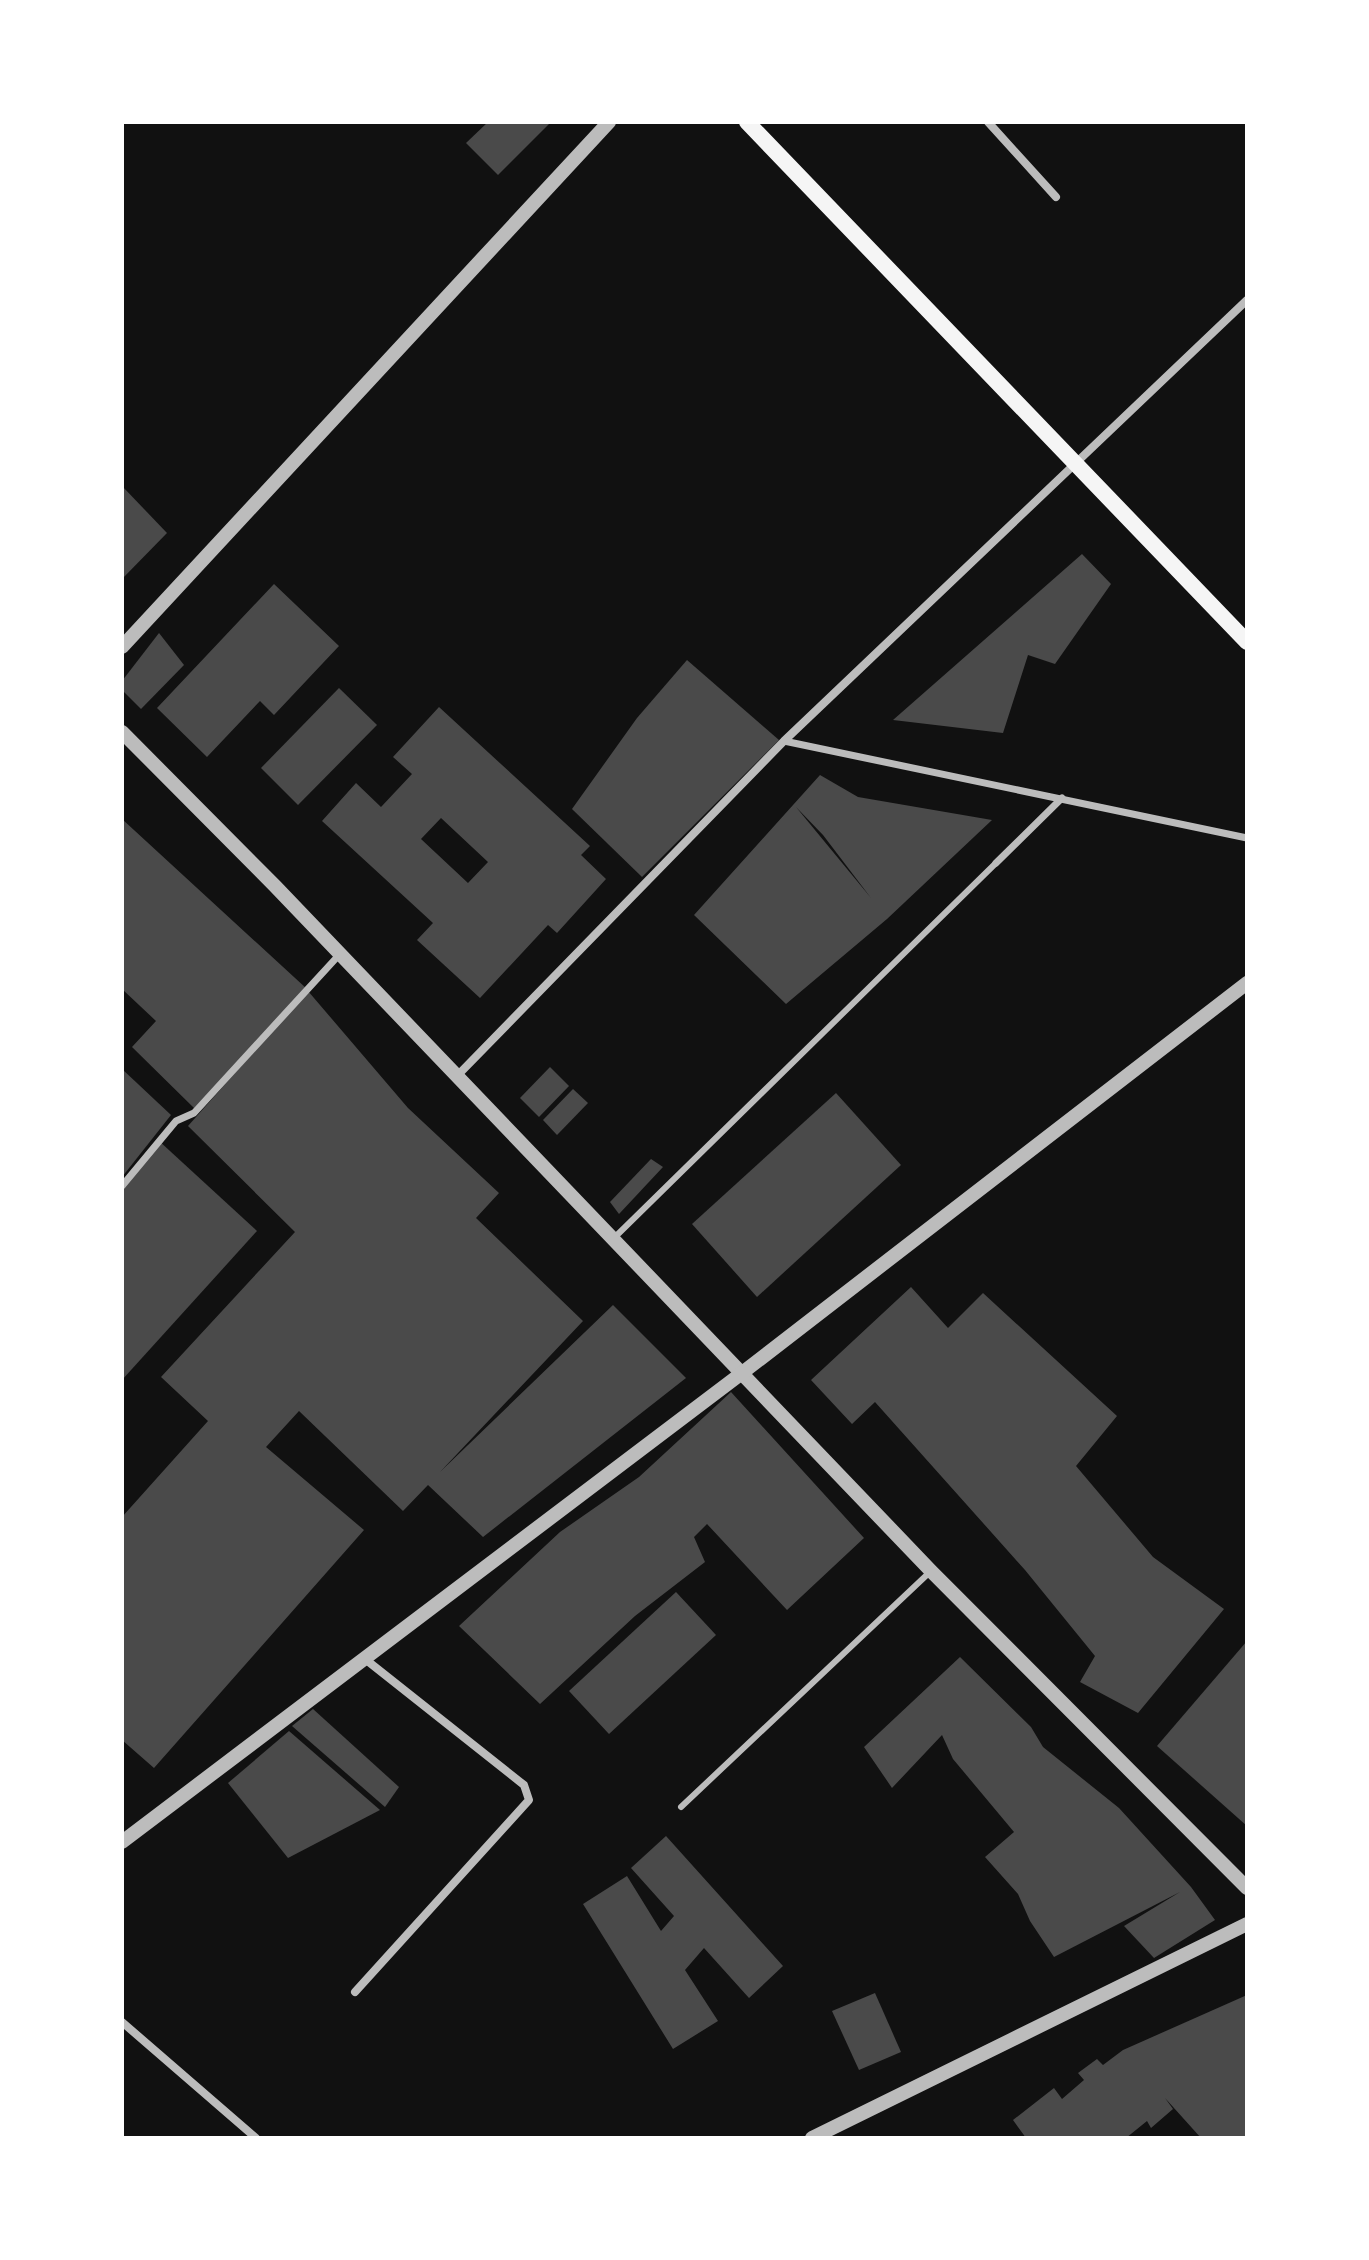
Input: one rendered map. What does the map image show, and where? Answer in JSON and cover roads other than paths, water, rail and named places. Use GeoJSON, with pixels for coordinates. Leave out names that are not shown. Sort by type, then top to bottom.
{"type":"FeatureCollection","features":[{"type":"Feature","properties":{"kind":"main road"},"geometry":{"type":"LineString","coordinates":[[747,122],[1247,642]]}},
{"type":"Feature","properties":{"kind":"street"},"geometry":{"type":"LineString","coordinates":[[122,647],[609,122]]}},
{"type":"Feature","properties":{"kind":"street"},"geometry":{"type":"LineString","coordinates":[[988,122],[1056,197]]}},
{"type":"Feature","properties":{"kind":"street"},"geometry":{"type":"LineString","coordinates":[[456,1077],[784,741],[1247,300]]}},
{"type":"Feature","properties":{"kind":"street"},"geometry":{"type":"LineString","coordinates":[[122,732],[614,1238],[931,1571],[1247,1888]]}},
{"type":"Feature","properties":{"kind":"street"},"geometry":{"type":"LineString","coordinates":[[784,741],[1247,838]]}},
{"type":"Feature","properties":{"kind":"street"},"geometry":{"type":"LineString","coordinates":[[996,863],[1062,798]]}},
{"type":"Feature","properties":{"kind":"street"},"geometry":{"type":"LineString","coordinates":[[122,1186],[176,1121],[194,1113],[339,955]]}},
{"type":"Feature","properties":{"kind":"street"},"geometry":{"type":"LineString","coordinates":[[122,1842],[742,1373],[1247,983]]}},
{"type":"Feature","properties":{"kind":"street"},"geometry":{"type":"LineString","coordinates":[[355,1992],[529,1800],[524,1785],[365,1659]]}},
{"type":"Feature","properties":{"kind":"street"},"geometry":{"type":"LineString","coordinates":[[812,2138],[1247,1924]]}},
{"type":"Feature","properties":{"kind":"street"},"geometry":{"type":"LineString","coordinates":[[122,2022],[256,2138]]}},
{"type":"Feature","properties":{"kind":"lane"},"geometry":{"type":"LineString","coordinates":[[614,1238],[996,863]]}},
{"type":"Feature","properties":{"kind":"lane"},"geometry":{"type":"LineString","coordinates":[[681,1807],[931,1571]]}}]}
